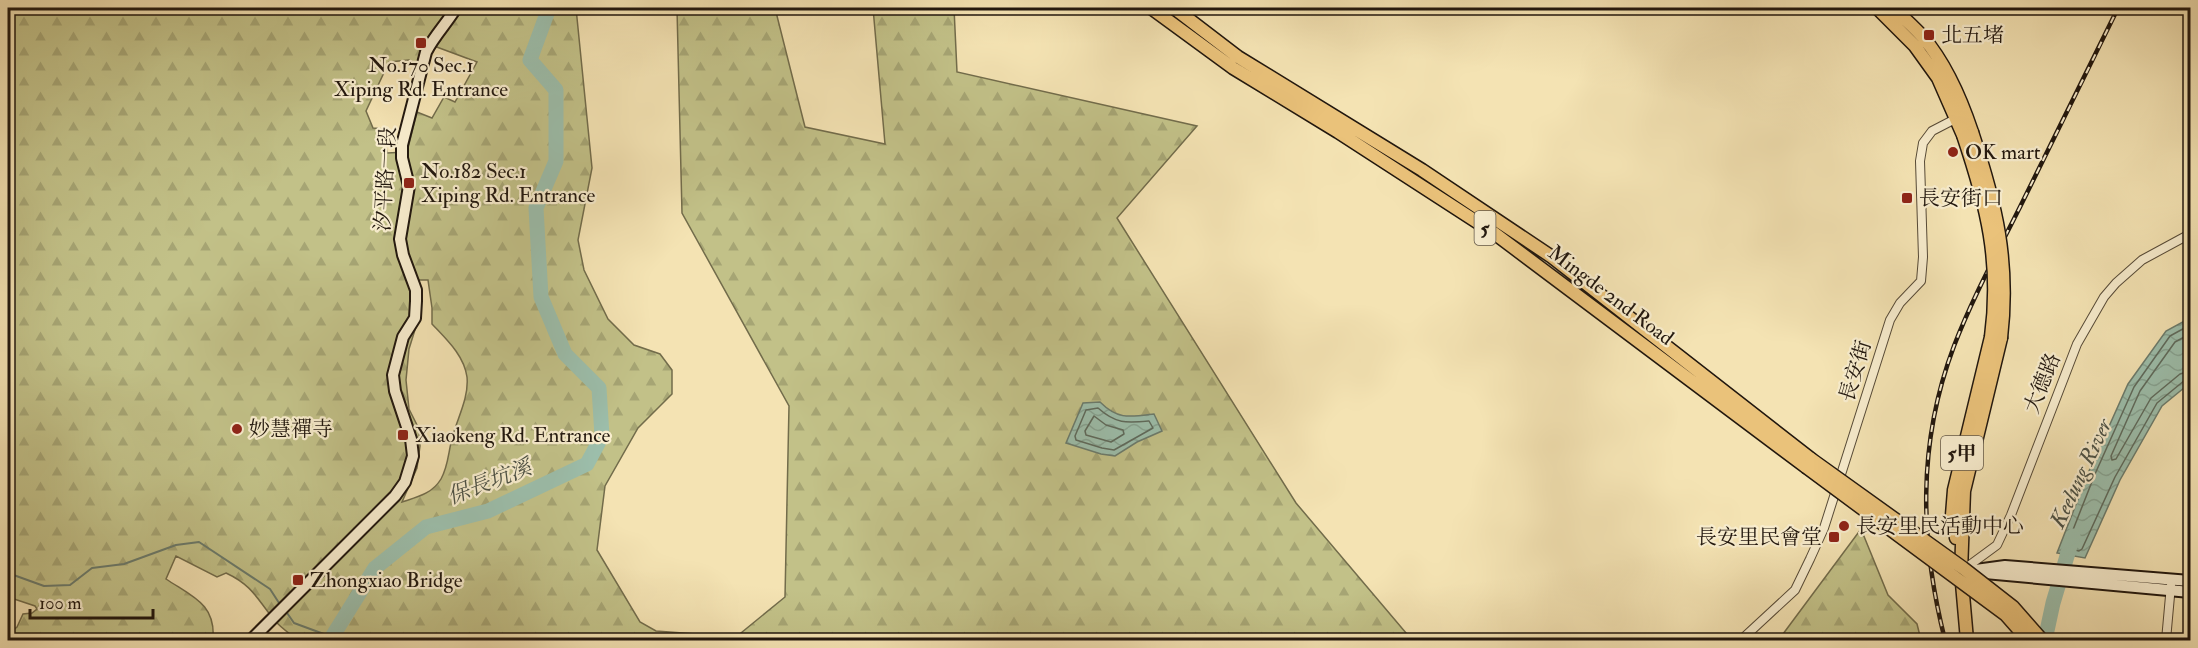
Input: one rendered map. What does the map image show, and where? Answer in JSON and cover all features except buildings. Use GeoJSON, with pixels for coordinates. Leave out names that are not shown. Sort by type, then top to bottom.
{"type":"FeatureCollection","features":[{"type":"Feature","properties":{"kind":"main road","name":"Mingde 2nd Road"},"geometry":{"type":"LineString","coordinates":[[1151,8],[1233,68],[1338,132],[1494,233],[1809,463],[1964,568],[2013,607],[2042,640]]}},
{"type":"Feature","properties":{"kind":"main road","name":"Mingde 2nd Road"},"geometry":{"type":"LineString","coordinates":[[1174,8],[1238,57],[1422,170],[1552,257],[1809,463],[2006,615],[2028,640]]}},
{"type":"Feature","properties":{"kind":"main road","name":"5甲"},"geometry":{"type":"LineString","coordinates":[[1877,8],[1915,45],[1961,117]]}},
{"type":"Feature","properties":{"kind":"main road","name":"5甲"},"geometry":{"type":"LineString","coordinates":[[1893,8],[1924,38],[1947,73],[1961,117],[1991,190],[2002,257],[2005,285],[1964,491],[1961,572],[1967,640]]}},
{"type":"Feature","properties":{"kind":"street","name":"汐平路一段"},"geometry":{"type":"LineString","coordinates":[[251,640],[395,496],[405,482],[413,456],[411,439],[395,391],[393,375],[404,337],[415,318],[416,290],[403,255],[400,239],[409,186],[402,158],[402,144],[426,52],[432,39],[456,8]]}},
{"type":"Feature","properties":{"kind":"street","name":"長安街"},"geometry":{"type":"LineString","coordinates":[[1741,640],[1795,590],[1824,528],[1890,320],[1900,303],[1921,281],[1923,257],[1920,160],[1923,143],[1932,131],[1961,117]]}},
{"type":"Feature","properties":{"kind":"street","name":"大德路"},"geometry":{"type":"LineString","coordinates":[[1961,572],[1997,544],[2011,515],[2077,345],[2104,297],[2142,260],[2190,234]]}},
{"type":"Feature","properties":{"kind":"street"},"geometry":{"type":"LineString","coordinates":[[1961,572],[2004,570],[2171,584],[2190,581]]}},
{"type":"Feature","properties":{"kind":"street"},"geometry":{"type":"LineString","coordinates":[[2171,584],[2190,592]]}},
{"type":"Feature","properties":{"kind":"street"},"geometry":{"type":"LineString","coordinates":[[2166,640],[2171,584]]}},
{"type":"Feature","properties":{"kind":"green space"},"geometry":{"type":"Polygon","coordinates":[[[8,8],[576,8],[592,168],[578,240],[584,270],[608,319],[634,345],[660,354],[672,370],[672,394],[638,428],[605,486],[597,550],[640,622],[656,631],[736,637],[785,597],[789,406],[682,213],[677,9],[775,8],[805,127],[885,144],[873,8],[954,8],[957,72],[1197,126],[1117,218],[1296,503],[1412,640],[298,640],[276,622],[255,594],[243,583],[226,573],[217,577],[176,556],[166,579],[194,597],[207,610],[213,628],[213,640],[174,640],[171,638],[159,640],[8,640],[8,631],[17,627],[23,614],[32,613],[37,609],[35,606],[8,597],[8,8]],[[434,46],[425,69],[409,60],[389,62],[366,111],[373,128],[384,129],[387,153],[407,152],[417,112],[432,118],[444,97],[455,102],[477,62],[434,46]],[[418,280],[419,317],[409,349],[406,380],[409,409],[419,429],[420,446],[417,468],[402,502],[429,492],[441,479],[465,399],[467,384],[465,369],[458,355],[432,324],[428,280],[418,280]]]}},
{"type":"Feature","properties":{"kind":"green space"},"geometry":{"type":"Polygon","coordinates":[[[1861,529],[1888,595],[1917,624],[1921,640],[1789,640],[1783,634],[1861,529]]]}},
{"type":"Feature","properties":{"kind":"water"},"geometry":{"type":"Polygon","coordinates":[[[2190,318],[2190,383],[2162,406],[2120,480],[2085,558],[2057,553],[2089,471],[2128,384],[2166,331],[2190,318]]]}},
{"type":"Feature","properties":{"kind":"water"},"geometry":{"type":"Polygon","coordinates":[[[1100,402],[1113,412],[1125,416],[1154,414],[1162,431],[1137,442],[1115,456],[1066,443],[1083,403],[1100,402]]]}},
{"type":"Feature","properties":{"kind":"waterway","name":"保長坑溪"},"geometry":{"type":"LineString","coordinates":[[333,640],[332,637],[375,568],[426,527],[488,511],[587,464],[602,436],[599,388],[565,354],[541,297],[536,208],[556,161],[556,90],[530,60],[549,8]]}},
{"type":"Feature","properties":{"kind":"waterway","name":"Keelung River"},"geometry":{"type":"LineString","coordinates":[[2045,640],[2053,603],[2073,536]]}},
{"type":"Feature","properties":{"kind":"waterway","name":"保長坑溪"},"geometry":{"type":"LineString","coordinates":[[8,573],[44,586],[70,585],[92,568],[124,564],[176,545],[199,542],[270,589],[281,606]]}},
{"type":"Feature","properties":{"kind":"waterway","name":"保長坑溪"},"geometry":{"type":"LineString","coordinates":[[285,610],[294,623],[332,637]]}},
{"type":"Feature","properties":{"kind":"railway"},"geometry":{"type":"LineString","coordinates":[[1945,640],[1931,566],[1926,493],[1933,419],[1942,383],[1954,346],[1977,293],[2118,8]]}},
{"type":"Feature","properties":{"kind":"place","name":"北五堵"},"geometry":{"type":"Point","coordinates":[1929,35]}},
{"type":"Feature","properties":{"kind":"place","name":"No.170 Sec.1 Xiping Rd. Entrance"},"geometry":{"type":"Point","coordinates":[421,43]}},
{"type":"Feature","properties":{"kind":"place","name":"OK mart"},"geometry":{"type":"Point","coordinates":[1953,152]}},
{"type":"Feature","properties":{"kind":"place","name":"No.182 Sec.1 Xiping Rd. Entrance"},"geometry":{"type":"Point","coordinates":[409,183]}},
{"type":"Feature","properties":{"kind":"place","name":"長安街口"},"geometry":{"type":"Point","coordinates":[1907,198]}},
{"type":"Feature","properties":{"kind":"place","name":"妙慧禪寺"},"geometry":{"type":"Point","coordinates":[237,429]}},
{"type":"Feature","properties":{"kind":"place","name":"Xiaokeng Rd. Entrance"},"geometry":{"type":"Point","coordinates":[403,435]}},
{"type":"Feature","properties":{"kind":"place","name":"長安里民活動中心"},"geometry":{"type":"Point","coordinates":[1844,526]}},
{"type":"Feature","properties":{"kind":"place","name":"長安里民會堂"},"geometry":{"type":"Point","coordinates":[1834,537]}},
{"type":"Feature","properties":{"kind":"place","name":"Zhongxiao Bridge"},"geometry":{"type":"Point","coordinates":[298,580]}}]}
